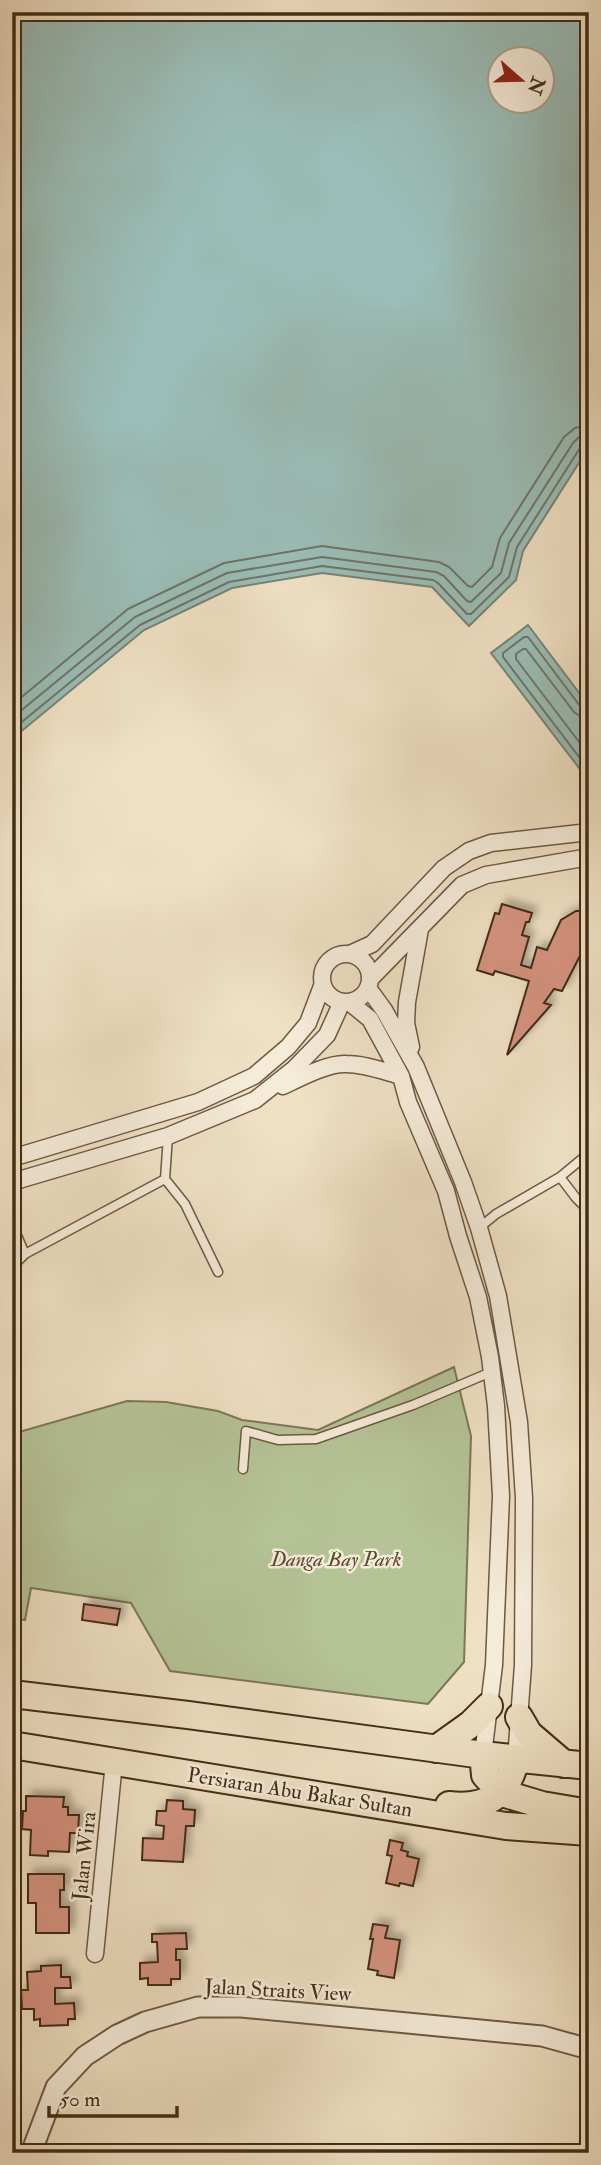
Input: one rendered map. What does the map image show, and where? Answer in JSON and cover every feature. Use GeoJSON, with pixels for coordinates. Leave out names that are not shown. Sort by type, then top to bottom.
{"type":"FeatureCollection","features":[{"type":"Feature","properties":{"kind":"highway"},"geometry":{"type":"LineString","coordinates":[[19,1694],[577,1765]]}},
{"type":"Feature","properties":{"kind":"highway"},"geometry":{"type":"LineString","coordinates":[[436,1749],[471,1724],[489,1706]]}},
{"type":"Feature","properties":{"kind":"highway"},"geometry":{"type":"LineString","coordinates":[[519,1717],[530,1734],[577,1765]]}},
{"type":"Feature","properties":{"kind":"highway","name":"Persiaran Abu Bakar Sultan"},"geometry":{"type":"LineString","coordinates":[[12,1745],[506,1826],[589,1832]]}},
{"type":"Feature","properties":{"kind":"highway"},"geometry":{"type":"LineString","coordinates":[[483,1755],[485,1775],[502,1793],[542,1805],[589,1813]]}},
{"type":"Feature","properties":{"kind":"highway"},"geometry":{"type":"LineString","coordinates":[[287,1790],[456,1806],[481,1804],[502,1793],[512,1776],[516,1759]]}},
{"type":"Feature","properties":{"kind":"street"},"geometry":{"type":"LineString","coordinates":[[12,1158],[198,1102],[254,1076],[288,1047],[308,1023],[322,986],[326,964],[336,956],[350,954],[372,944],[444,868],[469,851],[491,843],[589,832]]}},
{"type":"Feature","properties":{"kind":"street"},"geometry":{"type":"LineString","coordinates":[[256,1100],[294,1069],[327,1035],[346,1002],[360,998],[370,983],[462,885],[486,875],[589,857]]}},
{"type":"Feature","properties":{"kind":"street"},"geometry":{"type":"LineString","coordinates":[[416,1067],[406,1023],[411,972],[420,929]]}},
{"type":"Feature","properties":{"kind":"street"},"geometry":{"type":"LineString","coordinates":[[350,954],[366,964],[370,983],[416,1067],[463,1182],[498,1296],[520,1435],[524,1512],[523,1665],[516,1759]]}},
{"type":"Feature","properties":{"kind":"street"},"geometry":{"type":"LineString","coordinates":[[322,986],[330,996],[346,1002],[370,1019],[401,1076],[408,1102],[446,1191],[457,1236],[478,1297],[492,1372],[501,1496],[494,1665],[483,1755]]}},
{"type":"Feature","properties":{"kind":"street"},"geometry":{"type":"LineString","coordinates":[[12,1182],[168,1136],[256,1100],[307,1074],[343,1063],[401,1076]]}},
{"type":"Feature","properties":{"kind":"street","name":"Jalan Wira"},"geometry":{"type":"LineString","coordinates":[[95,1954],[114,1762]]}},
{"type":"Feature","properties":{"kind":"street","name":"Jalan Straits View"},"geometry":{"type":"LineString","coordinates":[[31,2153],[57,2087],[85,2056],[117,2035],[145,2022],[198,2007],[241,2007],[542,2036],[589,2049]]}},
{"type":"Feature","properties":{"kind":"lane"},"geometry":{"type":"LineString","coordinates":[[168,1136],[165,1179],[185,1204],[218,1272]]}},
{"type":"Feature","properties":{"kind":"lane"},"geometry":{"type":"LineString","coordinates":[[479,1228],[496,1214],[560,1177],[589,1153]]}},
{"type":"Feature","properties":{"kind":"lane"},"geometry":{"type":"LineString","coordinates":[[560,1177],[589,1211]]}},
{"type":"Feature","properties":{"kind":"lane"},"geometry":{"type":"LineString","coordinates":[[12,1267],[25,1254],[165,1179]]}},
{"type":"Feature","properties":{"kind":"lane"},"geometry":{"type":"LineString","coordinates":[[12,1224],[25,1254]]}},
{"type":"Feature","properties":{"kind":"lane"},"geometry":{"type":"LineString","coordinates":[[243,1469],[246,1432],[278,1440],[316,1439],[391,1413],[492,1372]]}},
{"type":"Feature","properties":{"kind":"green space","name":"Danga Bay Park"},"geometry":{"type":"Polygon","coordinates":[[[454,1367],[471,1436],[464,1662],[428,1704],[170,1671],[131,1603],[31,1588],[25,1620],[12,1618],[12,1434],[127,1401],[166,1402],[218,1411],[242,1420],[318,1430],[454,1367]]]}},
{"type":"Feature","properties":{"kind":"water"},"geometry":{"type":"Polygon","coordinates":[[[12,12],[589,12],[589,447],[523,551],[516,580],[469,626],[432,587],[322,573],[232,588],[144,630],[12,739],[12,12]]]}},
{"type":"Feature","properties":{"kind":"water"},"geometry":{"type":"Polygon","coordinates":[[[528,625],[589,706],[589,781],[491,653],[528,625]]]}},
{"type":"Feature","properties":{"kind":"building"},"geometry":{"type":"Polygon","coordinates":[[[502,904],[532,913],[522,935],[529,937],[521,965],[531,968],[537,947],[547,950],[561,920],[576,911],[589,911],[582,938],[588,940],[562,991],[554,989],[544,1003],[551,1005],[507,1055],[529,981],[495,971],[493,975],[477,970],[495,913],[499,914],[502,904]]]}},
{"type":"Feature","properties":{"kind":"building"},"geometry":{"type":"Polygon","coordinates":[[[84,1604],[120,1609],[117,1625],[82,1620],[84,1604]]]}},
{"type":"Feature","properties":{"kind":"building"},"geometry":{"type":"Polygon","coordinates":[[[26,1796],[64,1797],[63,1807],[68,1807],[68,1815],[79,1815],[78,1833],[70,1833],[69,1852],[48,1851],[48,1856],[30,1855],[31,1830],[22,1829],[26,1796]]]}},
{"type":"Feature","properties":{"kind":"building"},"geometry":{"type":"Polygon","coordinates":[[[167,1800],[183,1801],[183,1809],[195,1810],[194,1826],[186,1826],[183,1862],[142,1860],[143,1838],[163,1839],[164,1826],[156,1825],[157,1811],[166,1811],[167,1800]]]}},
{"type":"Feature","properties":{"kind":"building"},"geometry":{"type":"Polygon","coordinates":[[[390,1840],[403,1843],[401,1850],[408,1852],[407,1856],[419,1859],[413,1886],[386,1883],[392,1856],[387,1855],[390,1840]]]}},
{"type":"Feature","properties":{"kind":"building"},"geometry":{"type":"Polygon","coordinates":[[[28,1874],[64,1874],[60,1907],[69,1907],[69,1933],[36,1933],[36,1903],[28,1903],[28,1874]]]}},
{"type":"Feature","properties":{"kind":"building"},"geometry":{"type":"Polygon","coordinates":[[[373,1924],[388,1926],[385,1938],[400,1940],[394,1978],[377,1975],[378,1971],[368,1969],[373,1924]]]}},
{"type":"Feature","properties":{"kind":"building"},"geometry":{"type":"Polygon","coordinates":[[[186,1933],[187,1949],[176,1949],[176,1960],[180,1960],[180,1979],[171,1979],[171,1985],[148,1985],[148,1978],[140,1979],[140,1963],[158,1962],[157,1942],[152,1942],[152,1934],[186,1933]]]}},
{"type":"Feature","properties":{"kind":"building"},"geometry":{"type":"Polygon","coordinates":[[[61,1965],[61,1977],[70,1977],[71,1988],[55,1988],[55,2004],[74,2003],[75,2019],[68,2019],[68,2025],[40,2026],[40,2019],[34,2020],[34,2009],[22,2009],[21,1990],[28,1990],[27,1972],[41,1971],[41,1966],[61,1965]]]}}]}
